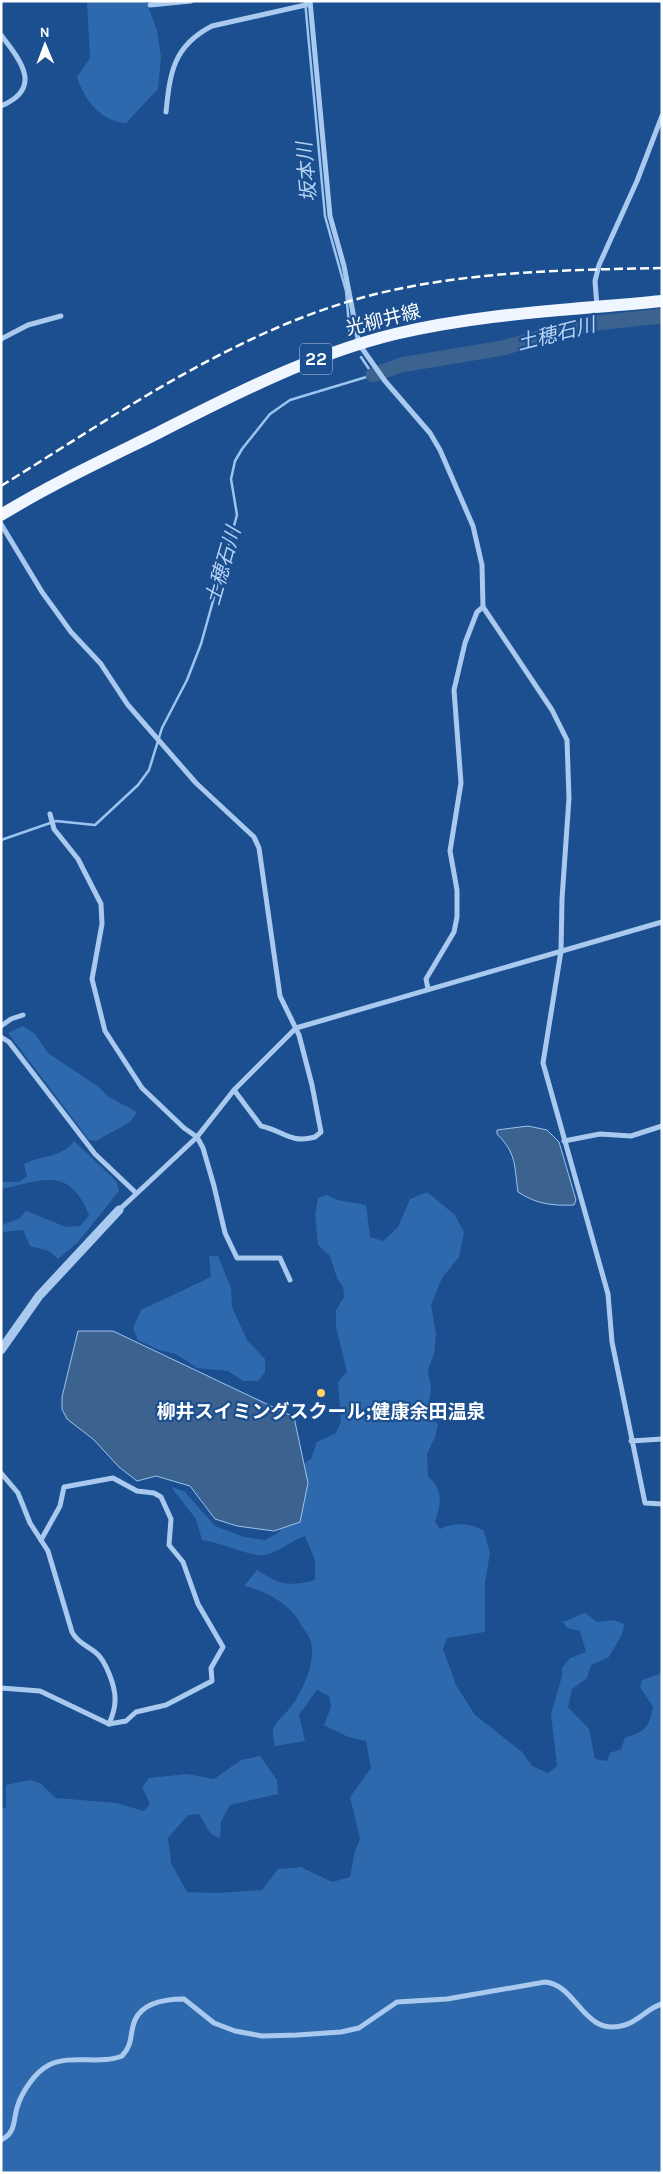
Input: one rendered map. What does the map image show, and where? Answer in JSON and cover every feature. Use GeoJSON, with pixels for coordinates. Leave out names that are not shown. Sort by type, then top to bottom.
{"type":"FeatureCollection","features":[{"type":"Feature","properties":{"kind":"main road","name":"光柳井線"},"geometry":{"type":"LineString","coordinates":[[1,515],[55,484],[283,370],[359,344],[405,332],[480,318],[662,301]]}},
{"type":"Feature","properties":{"kind":"street"},"geometry":{"type":"LineString","coordinates":[[150,5],[191,1]]}},
{"type":"Feature","properties":{"kind":"street"},"geometry":{"type":"LineString","coordinates":[[166,112],[172,67],[186,45],[203,31],[212,26],[310,2],[330,216],[344,266],[359,344],[385,381],[430,432],[444,458],[473,526],[482,565],[483,607],[552,710],[567,740],[569,798],[562,899],[561,951],[543,1063],[608,1294],[611,1336],[645,1503],[662,1504]]}},
{"type":"Feature","properties":{"kind":"street"},"geometry":{"type":"LineString","coordinates":[[1,34],[22,63],[26,77],[26,83],[18,95],[1,106]]}},
{"type":"Feature","properties":{"kind":"street"},"geometry":{"type":"LineString","coordinates":[[598,307],[595,281],[599,265],[637,180],[662,116]]}},
{"type":"Feature","properties":{"kind":"street"},"geometry":{"type":"LineString","coordinates":[[1,338],[28,325],[61,316]]}},
{"type":"Feature","properties":{"kind":"street"},"geometry":{"type":"LineString","coordinates":[[1,524],[42,592],[71,632],[102,664],[128,705],[196,783],[254,837],[262,858],[280,996],[296,1028],[312,1084],[321,1127],[320,1132],[316,1137],[305,1140],[288,1139],[274,1129],[261,1126],[234,1090]]}},
{"type":"Feature","properties":{"kind":"street"},"geometry":{"type":"LineString","coordinates":[[428,989],[426,979],[454,932],[458,917],[457,890],[450,851],[461,783],[454,690],[465,643],[477,612],[483,607]]}},
{"type":"Feature","properties":{"kind":"street"},"geometry":{"type":"LineString","coordinates":[[50,815],[57,833],[78,859],[101,904],[102,924],[92,979],[104,1031],[142,1088],[184,1128],[197,1136],[203,1148],[214,1186],[225,1233],[237,1258],[280,1258],[290,1280]]}},
{"type":"Feature","properties":{"kind":"street"},"geometry":{"type":"LineString","coordinates":[[1,1350],[39,1296],[135,1192],[197,1136],[234,1090],[296,1028],[662,922]]}},
{"type":"Feature","properties":{"kind":"street"},"geometry":{"type":"LineString","coordinates":[[1,1026],[11,1019],[23,1015]]}},
{"type":"Feature","properties":{"kind":"street"},"geometry":{"type":"LineString","coordinates":[[1,1037],[9,1042],[94,1154],[135,1192]]}},
{"type":"Feature","properties":{"kind":"street"},"geometry":{"type":"LineString","coordinates":[[564,1141],[600,1134],[631,1136],[662,1126]]}},
{"type":"Feature","properties":{"kind":"street"},"geometry":{"type":"LineString","coordinates":[[631,1441],[662,1439]]}},
{"type":"Feature","properties":{"kind":"street"},"geometry":{"type":"LineString","coordinates":[[1,1474],[18,1493],[30,1523],[41,1540],[54,1569],[76,1640],[96,1653],[107,1668],[115,1696],[115,1704],[109,1724]]}},
{"type":"Feature","properties":{"kind":"street"},"geometry":{"type":"LineString","coordinates":[[1,1688],[40,1691],[109,1724],[126,1720],[136,1712],[166,1705],[212,1681],[211,1668],[223,1647],[198,1604],[183,1562],[169,1545],[172,1519],[160,1497],[154,1493],[137,1491],[113,1478],[64,1487],[60,1506],[41,1540]]}},
{"type":"Feature","properties":{"kind":"street"},"geometry":{"type":"LineString","coordinates":[[1,2140],[8,2137],[14,2126],[17,2107],[23,2094],[49,2064],[122,2056],[128,2050],[133,2036],[135,2020],[142,2011],[151,2005],[170,1999],[184,1999],[214,2023],[235,2031],[262,2036],[341,2032],[359,2028],[397,2002],[447,1999],[545,1982],[553,1983],[562,1988],[587,2017],[610,2026],[625,2026],[662,2004]]}},
{"type":"Feature","properties":{"kind":"shaded area"},"geometry":{"type":"Polygon","coordinates":[[[87,1],[146,1],[157,30],[161,57],[158,89],[126,123],[117,122],[101,114],[89,101],[77,77],[90,58],[87,1]]]}},
{"type":"Feature","properties":{"kind":"shaded area"},"geometry":{"type":"Polygon","coordinates":[[[23,1026],[35,1034],[48,1053],[99,1087],[107,1096],[137,1112],[130,1122],[96,1141],[89,1140],[8,1033],[23,1026]]]}},
{"type":"Feature","properties":{"kind":"shaded area"},"geometry":{"type":"Polygon","coordinates":[[[528,1126],[547,1130],[559,1142],[576,1200],[574,1205],[545,1203],[531,1199],[518,1192],[514,1160],[508,1148],[497,1134],[497,1130],[528,1126]]]}},
{"type":"Feature","properties":{"kind":"shaded area"},"geometry":{"type":"Polygon","coordinates":[[[74,1141],[116,1181],[119,1191],[78,1242],[58,1259],[49,1251],[30,1246],[23,1230],[3,1232],[2,1225],[20,1218],[26,1211],[66,1227],[80,1226],[89,1215],[81,1199],[73,1189],[53,1180],[1,1189],[1,1182],[19,1182],[27,1176],[24,1164],[64,1150],[74,1141]]]}},
{"type":"Feature","properties":{"kind":"shaded area"},"geometry":{"type":"Polygon","coordinates":[[[427,1192],[455,1215],[464,1232],[459,1257],[442,1278],[431,1305],[436,1334],[434,1354],[428,1370],[431,1388],[428,1411],[438,1425],[427,1454],[428,1476],[437,1487],[440,1498],[435,1522],[440,1529],[462,1524],[479,1528],[484,1531],[490,1553],[485,1582],[485,1632],[447,1638],[443,1649],[456,1685],[475,1715],[522,1752],[532,1766],[548,1773],[557,1766],[551,1714],[562,1676],[562,1668],[570,1658],[586,1652],[580,1631],[567,1628],[563,1622],[585,1613],[597,1622],[614,1620],[624,1624],[621,1637],[609,1657],[591,1665],[587,1678],[572,1689],[568,1707],[589,1729],[595,1759],[607,1761],[610,1753],[621,1749],[625,1738],[645,1728],[653,1707],[640,1687],[642,1680],[662,1673],[662,2173],[1,2173],[1,1809],[6,1807],[6,1785],[30,1780],[40,1783],[56,1798],[116,1803],[144,1811],[150,1804],[142,1787],[149,1778],[187,1774],[214,1779],[241,1760],[260,1756],[277,1780],[278,1794],[230,1805],[221,1822],[220,1839],[210,1833],[199,1814],[188,1815],[168,1838],[171,1863],[187,1892],[215,1893],[262,1890],[278,1869],[301,1867],[332,1882],[350,1877],[355,1851],[360,1839],[350,1797],[371,1768],[366,1741],[348,1737],[324,1725],[331,1707],[329,1696],[317,1690],[299,1715],[305,1741],[275,1746],[273,1738],[274,1727],[293,1704],[301,1690],[311,1664],[312,1647],[308,1635],[290,1609],[260,1591],[244,1586],[257,1570],[272,1579],[284,1583],[298,1584],[315,1580],[315,1560],[305,1536],[266,1555],[245,1552],[202,1540],[196,1519],[171,1487],[184,1491],[215,1526],[244,1537],[265,1540],[278,1533],[295,1512],[296,1470],[311,1459],[317,1442],[336,1433],[341,1421],[338,1382],[347,1372],[336,1327],[336,1310],[344,1297],[343,1287],[337,1278],[330,1256],[318,1245],[315,1215],[318,1198],[327,1195],[341,1201],[366,1205],[370,1237],[383,1241],[398,1227],[410,1199],[427,1192]]]}},
{"type":"Feature","properties":{"kind":"shaded area"},"geometry":{"type":"Polygon","coordinates":[[[209,1256],[218,1256],[231,1288],[232,1307],[247,1340],[265,1359],[265,1372],[258,1381],[243,1381],[228,1371],[197,1368],[176,1354],[159,1350],[138,1340],[133,1328],[141,1310],[211,1277],[209,1256]]]}},
{"type":"Feature","properties":{"kind":"shaded area"},"geometry":{"type":"Polygon","coordinates":[[[78,1331],[113,1331],[294,1417],[308,1483],[300,1522],[274,1531],[237,1526],[215,1519],[190,1486],[156,1476],[137,1481],[119,1467],[93,1439],[67,1419],[62,1409],[62,1397],[78,1331]]]}},
{"type":"Feature","properties":{"kind":"waterway","name":"坂本川"},"geometry":{"type":"LineString","coordinates":[[148,1],[157,1]]}},
{"type":"Feature","properties":{"kind":"waterway","name":"坂本川"},"geometry":{"type":"LineString","coordinates":[[305,1],[325,216],[346,291],[350,337]]}},
{"type":"Feature","properties":{"kind":"waterway","name":"土穂石川"},"geometry":{"type":"LineString","coordinates":[[373,375],[401,365],[503,348],[587,324],[662,316]]}},
{"type":"Feature","properties":{"kind":"waterway","name":"土穂石川"},"geometry":{"type":"LineString","coordinates":[[1,840],[56,821],[95,825],[138,785],[149,770],[162,728],[187,680],[201,644],[237,515],[231,479],[235,461],[242,449],[270,414],[290,400],[373,375],[361,357]]}},
{"type":"Feature","properties":{"kind":"railway"},"geometry":{"type":"LineString","coordinates":[[1,486],[137,401],[184,374],[231,349],[279,327],[329,308],[380,293],[450,280],[520,273],[662,268]]}},
{"type":"Feature","properties":{"kind":"place","name":"柳井スイミングスクール;健康余田温泉"},"geometry":{"type":"Point","coordinates":[321,1393]}}]}
